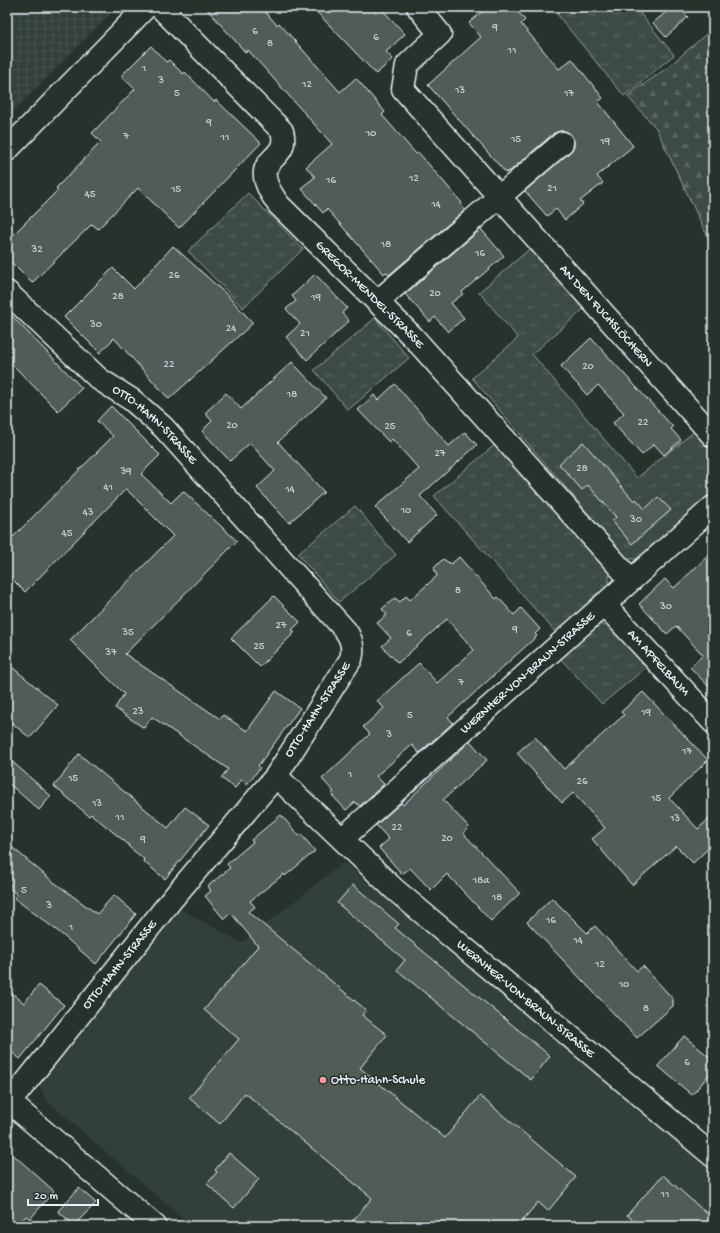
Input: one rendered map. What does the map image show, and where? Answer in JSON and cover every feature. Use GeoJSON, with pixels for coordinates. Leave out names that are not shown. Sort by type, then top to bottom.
{"type":"FeatureCollection","features":[{"type":"Feature","properties":{"kind":"street"},"geometry":{"type":"LineString","coordinates":[[7,150],[146,7]]}},
{"type":"Feature","properties":{"kind":"street","name":"GREGOR-MENDEL-STRASSE"},"geometry":{"type":"LineString","coordinates":[[160,7],[282,131],[284,140],[280,150],[264,168],[264,179],[268,190],[279,205],[418,342],[631,580]]}},
{"type":"Feature","properties":{"kind":"street","name":"AN DEN FUCHSLÖCHERN"},"geometry":{"type":"LineString","coordinates":[[418,7],[440,34],[407,65],[403,89],[713,436]]}},
{"type":"Feature","properties":{"kind":"street"},"geometry":{"type":"LineString","coordinates":[[378,301],[562,143]]}},
{"type":"Feature","properties":{"kind":"street","name":"OTTO-HAHN-STRASSE"},"geometry":{"type":"LineString","coordinates":[[7,292],[99,379],[132,400],[163,427],[350,637],[353,653],[352,659],[276,776],[173,898],[9,1101]]}},
{"type":"Feature","properties":{"kind":"street","name":"WERNHER-VON-BRAUN-STRASSE"},"geometry":{"type":"LineString","coordinates":[[342,839],[713,507]]}},
{"type":"Feature","properties":{"kind":"street","name":"AM APFELBAUM"},"geometry":{"type":"LineString","coordinates":[[604,604],[713,722]]}},
{"type":"Feature","properties":{"kind":"street","name":"WERNHER-VON-BRAUN-STRASSE"},"geometry":{"type":"LineString","coordinates":[[276,776],[394,889],[713,1156]]}},
{"type":"Feature","properties":{"kind":"street"},"geometry":{"type":"LineString","coordinates":[[9,1101],[155,1226]]}},
{"type":"Feature","properties":{"kind":"shaded area"},"geometry":{"type":"Polygon","coordinates":[[[7,7],[117,7],[7,117],[7,7]]]}},
{"type":"Feature","properties":{"kind":"shaded area"},"geometry":{"type":"Polygon","coordinates":[[[344,862],[406,916],[713,1171],[713,1226],[192,1226],[47,1101],[38,1083],[180,909],[242,943],[344,862]]]}},
{"type":"Feature","properties":{"kind":"green space"},"geometry":{"type":"Polygon","coordinates":[[[551,7],[635,7],[674,55],[624,96],[551,7]]]}},
{"type":"Feature","properties":{"kind":"green space"},"geometry":{"type":"Polygon","coordinates":[[[713,28],[713,248],[656,128],[627,96],[667,68],[713,28]]]}},
{"type":"Feature","properties":{"kind":"green space"},"geometry":{"type":"Polygon","coordinates":[[[248,193],[303,249],[243,308],[188,251],[248,193]]]}},
{"type":"Feature","properties":{"kind":"green space"},"geometry":{"type":"Polygon","coordinates":[[[532,247],[584,309],[532,354],[637,478],[696,430],[713,450],[713,497],[645,559],[627,559],[472,378],[518,338],[479,292],[532,247]]]}},
{"type":"Feature","properties":{"kind":"green space"},"geometry":{"type":"Polygon","coordinates":[[[375,318],[409,358],[348,410],[314,370],[375,318]]]}},
{"type":"Feature","properties":{"kind":"green space"},"geometry":{"type":"Polygon","coordinates":[[[497,443],[609,567],[609,586],[557,634],[434,496],[497,443]]]}},
{"type":"Feature","properties":{"kind":"green space"},"geometry":{"type":"Polygon","coordinates":[[[355,506],[396,555],[339,602],[298,554],[355,506]]]}},
{"type":"Feature","properties":{"kind":"green space"},"geometry":{"type":"Polygon","coordinates":[[[598,624],[616,627],[648,666],[602,704],[560,658],[598,624]]]}},
{"type":"Feature","properties":{"kind":"building"},"geometry":{"type":"Polygon","coordinates":[[[205,7],[261,7],[277,25],[279,23],[340,92],[356,78],[385,112],[382,115],[416,154],[418,152],[462,203],[461,205],[465,210],[389,275],[386,272],[384,274],[327,209],[323,213],[301,188],[315,177],[306,167],[332,144],[248,50],[246,53],[205,7]]]}},
{"type":"Feature","properties":{"kind":"building"},"geometry":{"type":"Polygon","coordinates":[[[312,7],[380,7],[405,34],[386,52],[393,59],[376,74],[312,7]]]}},
{"type":"Feature","properties":{"kind":"building"},"geometry":{"type":"Polygon","coordinates":[[[487,7],[514,7],[525,20],[521,24],[559,69],[572,59],[603,98],[598,102],[633,146],[597,176],[603,183],[580,201],[583,204],[565,220],[556,209],[547,216],[525,191],[570,152],[574,147],[574,141],[571,135],[566,131],[554,133],[506,173],[428,85],[481,37],[469,23],[487,7]]]}},
{"type":"Feature","properties":{"kind":"building"},"geometry":{"type":"Polygon","coordinates":[[[672,7],[678,7],[688,17],[666,37],[653,23],[672,7]]]}},
{"type":"Feature","properties":{"kind":"building"},"geometry":{"type":"Polygon","coordinates":[[[151,46],[166,62],[169,60],[183,74],[185,72],[214,102],[216,100],[261,143],[179,228],[138,188],[98,229],[92,224],[32,283],[7,258],[7,241],[58,190],[56,188],[101,142],[92,133],[135,89],[121,76],[151,46]]]}},
{"type":"Feature","properties":{"kind":"building"},"geometry":{"type":"Polygon","coordinates":[[[481,229],[504,256],[462,292],[463,294],[451,303],[464,318],[448,332],[435,317],[430,322],[405,294],[481,229]]]}},
{"type":"Feature","properties":{"kind":"building"},"geometry":{"type":"Polygon","coordinates":[[[173,246],[227,295],[253,323],[169,399],[114,338],[100,353],[64,317],[113,268],[134,289],[173,246]]]}},
{"type":"Feature","properties":{"kind":"building"},"geometry":{"type":"Polygon","coordinates":[[[315,274],[347,308],[342,313],[349,321],[307,360],[286,337],[300,324],[286,309],[296,301],[292,296],[315,274]]]}},
{"type":"Feature","properties":{"kind":"building"},"geometry":{"type":"Polygon","coordinates":[[[7,311],[82,388],[58,411],[7,359],[7,311]]]}},
{"type":"Feature","properties":{"kind":"building"},"geometry":{"type":"Polygon","coordinates":[[[591,338],[673,427],[671,429],[681,440],[664,455],[654,444],[642,455],[613,423],[624,413],[598,385],[587,395],[561,366],[591,338]]]}},
{"type":"Feature","properties":{"kind":"building"},"geometry":{"type":"Polygon","coordinates":[[[292,362],[326,398],[278,442],[324,492],[289,523],[257,488],[275,471],[250,443],[230,461],[202,431],[212,421],[205,413],[226,393],[241,409],[292,362]]]}},
{"type":"Feature","properties":{"kind":"building"},"geometry":{"type":"Polygon","coordinates":[[[395,384],[449,446],[465,432],[477,445],[420,496],[437,515],[407,542],[375,507],[419,469],[392,439],[389,442],[358,410],[374,395],[378,400],[395,384]]]}},
{"type":"Feature","properties":{"kind":"building"},"geometry":{"type":"Polygon","coordinates":[[[111,406],[160,455],[141,474],[171,503],[183,491],[237,541],[125,654],[220,719],[223,715],[247,731],[276,691],[300,708],[258,766],[260,768],[247,784],[241,780],[235,788],[221,778],[228,769],[152,717],[144,728],[115,708],[124,694],[70,640],[173,536],[126,489],[25,592],[7,574],[7,543],[113,436],[97,421],[111,406]]]}},
{"type":"Feature","properties":{"kind":"building"},"geometry":{"type":"Polygon","coordinates":[[[583,442],[634,501],[636,499],[645,509],[658,497],[671,510],[632,544],[612,521],[616,517],[588,485],[582,490],[559,464],[583,442]]]}},
{"type":"Feature","properties":{"kind":"building"},"geometry":{"type":"Polygon","coordinates":[[[713,551],[713,691],[690,667],[703,655],[676,626],[667,634],[639,604],[665,579],[674,588],[713,551]]]}},
{"type":"Feature","properties":{"kind":"building"},"geometry":{"type":"Polygon","coordinates":[[[459,557],[496,599],[498,597],[514,615],[521,608],[540,629],[535,634],[537,636],[448,717],[453,723],[419,753],[412,745],[376,776],[384,784],[360,806],[355,802],[346,810],[331,794],[334,792],[322,779],[370,734],[363,727],[384,708],[377,701],[419,663],[437,683],[474,650],[447,619],[398,663],[382,646],[391,638],[377,623],[387,615],[382,609],[395,598],[400,602],[406,596],[410,600],[437,576],[434,568],[443,559],[451,564],[459,557]]]}},
{"type":"Feature","properties":{"kind":"building"},"geometry":{"type":"Polygon","coordinates":[[[274,596],[300,622],[292,630],[295,632],[260,667],[231,638],[274,596]]]}},
{"type":"Feature","properties":{"kind":"building"},"geometry":{"type":"Polygon","coordinates":[[[7,663],[58,705],[30,738],[7,719],[7,663]]]}},
{"type":"Feature","properties":{"kind":"building"},"geometry":{"type":"Polygon","coordinates":[[[643,692],[708,760],[669,798],[698,829],[713,815],[713,844],[693,863],[676,846],[632,885],[592,839],[605,828],[573,793],[562,803],[517,753],[535,737],[564,769],[624,715],[621,712],[643,692]]]}},
{"type":"Feature","properties":{"kind":"building"},"geometry":{"type":"Polygon","coordinates":[[[470,741],[487,760],[443,800],[469,827],[463,833],[520,893],[491,921],[447,874],[431,890],[410,868],[402,874],[379,848],[389,839],[376,825],[401,803],[403,805],[470,741]]]}},
{"type":"Feature","properties":{"kind":"building"},"geometry":{"type":"Polygon","coordinates":[[[79,754],[168,828],[185,807],[209,825],[165,879],[143,861],[144,859],[128,846],[129,845],[91,814],[89,816],[54,786],[79,754]]]}},
{"type":"Feature","properties":{"kind":"building"},"geometry":{"type":"Polygon","coordinates":[[[7,757],[51,796],[39,810],[7,782],[7,757]]]}},
{"type":"Feature","properties":{"kind":"building","name":"Otto-Hahn-Schule"},"geometry":{"type":"Polygon","coordinates":[[[281,815],[299,836],[301,834],[315,851],[285,876],[284,874],[250,901],[255,907],[248,912],[366,1010],[362,1015],[387,1035],[360,1068],[445,1138],[480,1096],[576,1177],[548,1211],[538,1202],[518,1226],[348,1226],[372,1198],[245,1093],[220,1124],[189,1098],[239,1039],[204,1010],[258,946],[231,913],[224,919],[205,896],[211,891],[208,886],[230,868],[227,864],[253,842],[251,840],[281,815]]]}},
{"type":"Feature","properties":{"kind":"building"},"geometry":{"type":"Polygon","coordinates":[[[7,843],[51,880],[97,914],[114,895],[136,914],[96,964],[59,932],[14,898],[17,894],[9,888],[11,885],[7,881],[7,843]]]}},
{"type":"Feature","properties":{"kind":"building"},"geometry":{"type":"Polygon","coordinates":[[[353,885],[399,924],[395,928],[550,1056],[531,1080],[397,970],[405,960],[337,903],[353,885]]]}},
{"type":"Feature","properties":{"kind":"building"},"geometry":{"type":"Polygon","coordinates":[[[552,898],[587,933],[595,926],[637,971],[643,966],[673,999],[673,1006],[637,1038],[527,922],[552,898]]]}},
{"type":"Feature","properties":{"kind":"building"},"geometry":{"type":"Polygon","coordinates":[[[39,985],[64,1005],[20,1059],[7,1048],[7,989],[24,1003],[39,985]]]}},
{"type":"Feature","properties":{"kind":"building"},"geometry":{"type":"Polygon","coordinates":[[[684,1036],[713,1060],[713,1070],[692,1095],[658,1066],[684,1036]]]}},
{"type":"Feature","properties":{"kind":"building"},"geometry":{"type":"Polygon","coordinates":[[[7,1149],[54,1191],[30,1219],[26,1216],[17,1226],[7,1226],[7,1149]]]}},
{"type":"Feature","properties":{"kind":"building"},"geometry":{"type":"Polygon","coordinates":[[[229,1153],[259,1179],[234,1208],[207,1184],[217,1172],[215,1170],[229,1153]]]}},
{"type":"Feature","properties":{"kind":"building"},"geometry":{"type":"Polygon","coordinates":[[[663,1175],[713,1219],[713,1226],[640,1226],[627,1215],[663,1175]]]}},
{"type":"Feature","properties":{"kind":"building"},"geometry":{"type":"Polygon","coordinates":[[[79,1188],[96,1203],[74,1225],[58,1211],[79,1188]]]}},
{"type":"Feature","properties":{"kind":"place","name":"Otto-Hahn-Schule"},"geometry":{"type":"Point","coordinates":[323,1080]}}]}
